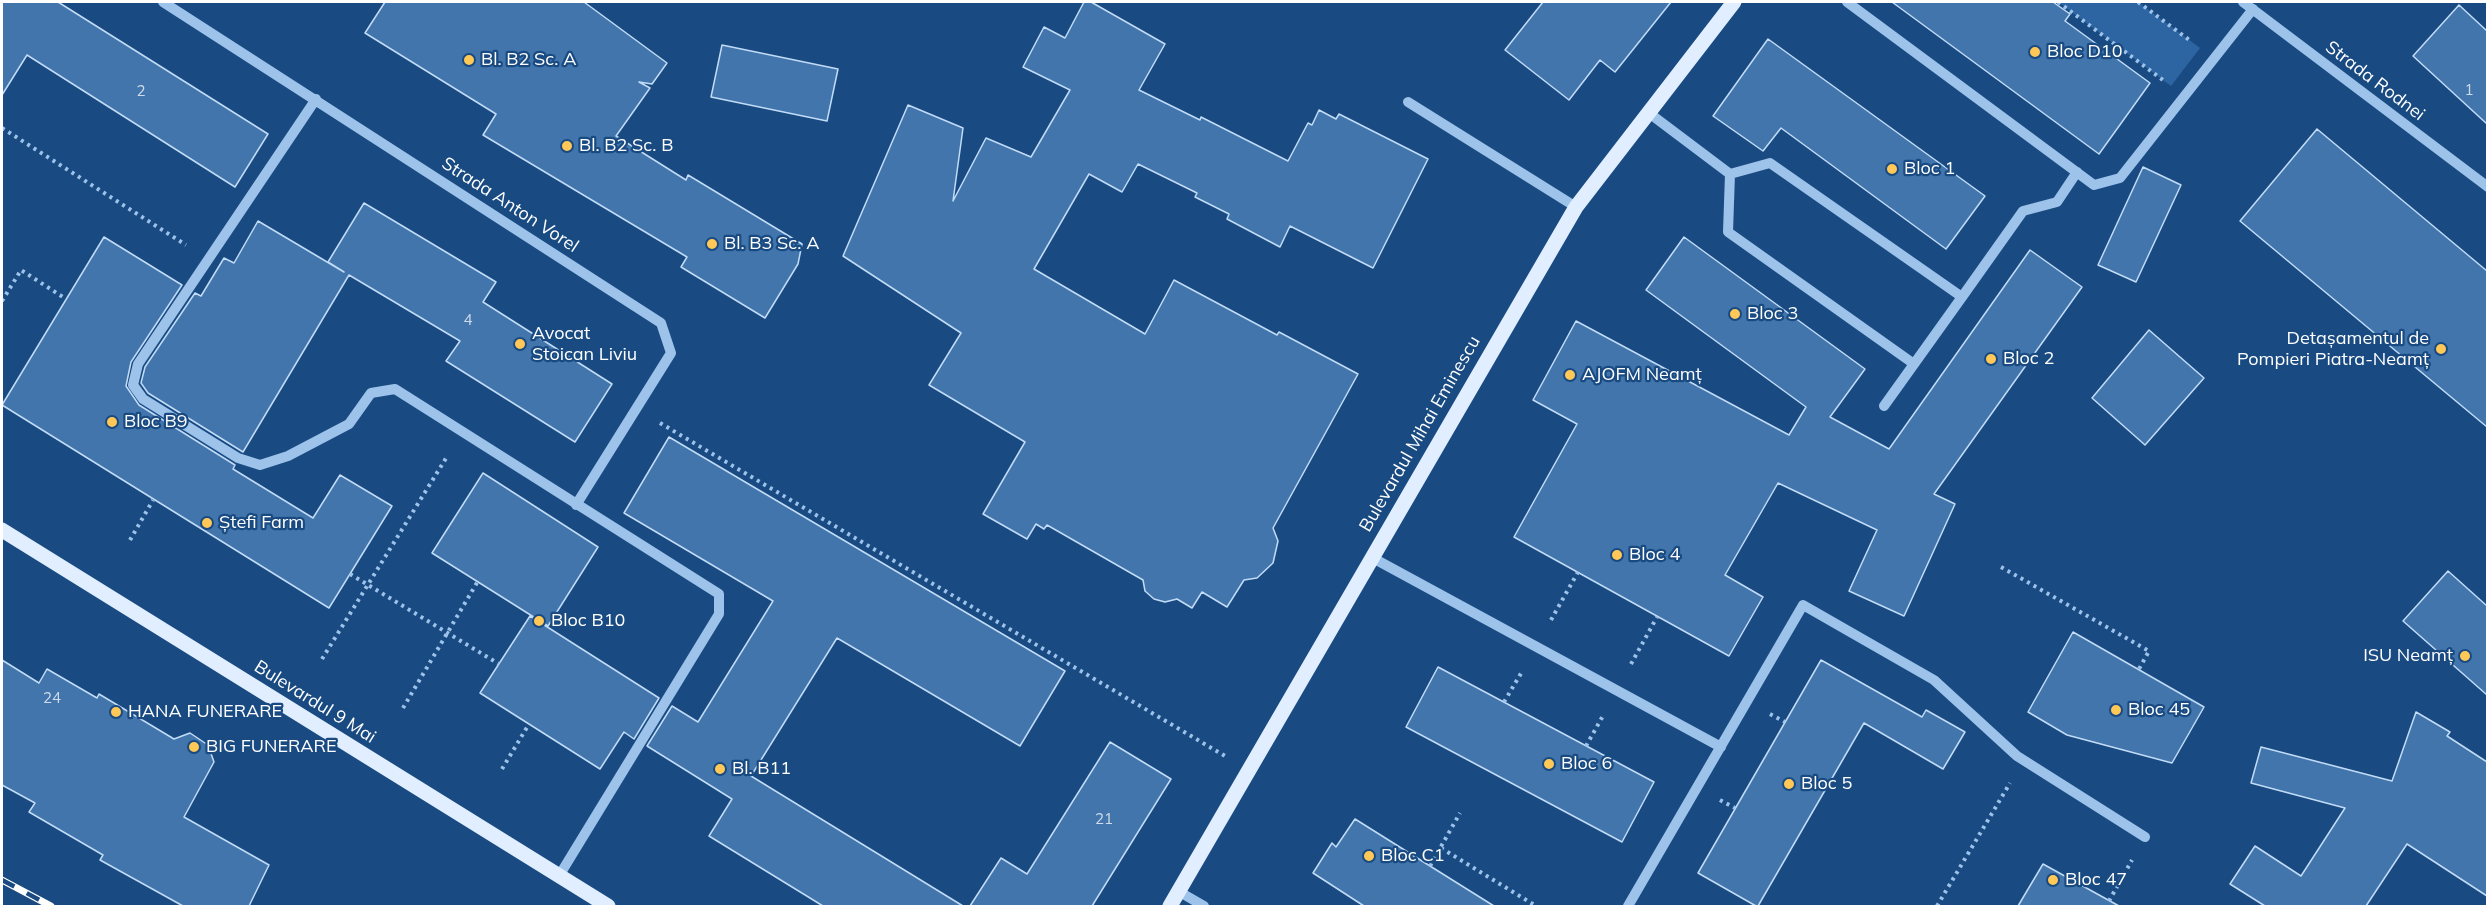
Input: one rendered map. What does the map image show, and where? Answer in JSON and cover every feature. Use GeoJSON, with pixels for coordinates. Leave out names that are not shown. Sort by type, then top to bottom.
{"type":"FeatureCollection","features":[{"type":"Feature","properties":{"kind":"main road","name":"Bulevardul Mihai Eminescu"},"geometry":{"type":"LineString","coordinates":[[1170,906],[1576,207],[1734,2]]}},
{"type":"Feature","properties":{"kind":"main road","name":"Bulevardul 9 Mai"},"geometry":{"type":"LineString","coordinates":[[2,530],[608,906]]}},
{"type":"Feature","properties":{"kind":"street","name":"Strada Anton Vorel"},"geometry":{"type":"LineString","coordinates":[[163,2],[661,323],[671,352],[576,505]]}},
{"type":"Feature","properties":{"kind":"street"},"geometry":{"type":"LineString","coordinates":[[1847,2],[2094,185],[2120,178],[2253,9]]}},
{"type":"Feature","properties":{"kind":"street","name":"Strada Rodnei"},"geometry":{"type":"LineString","coordinates":[[2243,2],[2487,187]]}},
{"type":"Feature","properties":{"kind":"street"},"geometry":{"type":"LineString","coordinates":[[316,99],[138,364],[133,385],[143,399],[238,458],[260,465],[288,456],[349,424],[371,393],[395,389],[719,594],[719,614],[559,876]]}},
{"type":"Feature","properties":{"kind":"street"},"geometry":{"type":"LineString","coordinates":[[1408,102],[1576,207]]}},
{"type":"Feature","properties":{"kind":"street"},"geometry":{"type":"LineString","coordinates":[[1649,113],[1730,174]]}},
{"type":"Feature","properties":{"kind":"street"},"geometry":{"type":"LineString","coordinates":[[1730,174],[1770,163],[1962,297]]}},
{"type":"Feature","properties":{"kind":"street"},"geometry":{"type":"LineString","coordinates":[[1884,406],[2023,211],[2057,202],[2077,172]]}},
{"type":"Feature","properties":{"kind":"street"},"geometry":{"type":"LineString","coordinates":[[1730,174],[1728,231],[1914,364]]}},
{"type":"Feature","properties":{"kind":"street"},"geometry":{"type":"LineString","coordinates":[[1371,557],[1721,747]]}},
{"type":"Feature","properties":{"kind":"street"},"geometry":{"type":"LineString","coordinates":[[1628,906],[1803,605],[1934,680],[2023,760],[2145,837]]}},
{"type":"Feature","properties":{"kind":"street"},"geometry":{"type":"LineString","coordinates":[[1178,891],[1204,906]]}},
{"type":"Feature","properties":{"kind":"path"},"geometry":{"type":"LineString","coordinates":[[2058,2],[2171,86]]}},
{"type":"Feature","properties":{"kind":"path"},"geometry":{"type":"LineString","coordinates":[[2138,2],[2200,48]]}},
{"type":"Feature","properties":{"kind":"path"},"geometry":{"type":"LineString","coordinates":[[2,128],[209,260]]}},
{"type":"Feature","properties":{"kind":"path"},"geometry":{"type":"LineString","coordinates":[[2,301],[21,270],[66,298]]}},
{"type":"Feature","properties":{"kind":"path"},"geometry":{"type":"LineString","coordinates":[[636,409],[1249,771]]}},
{"type":"Feature","properties":{"kind":"path"},"geometry":{"type":"LineString","coordinates":[[322,659],[462,432]]}},
{"type":"Feature","properties":{"kind":"path"},"geometry":{"type":"LineString","coordinates":[[130,540],[153,500]]}},
{"type":"Feature","properties":{"kind":"path"},"geometry":{"type":"LineString","coordinates":[[2001,567],[2149,651],[2139,669]]}},
{"type":"Feature","properties":{"kind":"path"},"geometry":{"type":"LineString","coordinates":[[1551,620],[1578,572]]}},
{"type":"Feature","properties":{"kind":"path"},"geometry":{"type":"LineString","coordinates":[[350,574],[499,664]]}},
{"type":"Feature","properties":{"kind":"path"},"geometry":{"type":"LineString","coordinates":[[403,708],[477,581]]}},
{"type":"Feature","properties":{"kind":"path"},"geometry":{"type":"LineString","coordinates":[[1631,664],[1657,617]]}},
{"type":"Feature","properties":{"kind":"path"},"geometry":{"type":"LineString","coordinates":[[1504,702],[1523,670]]}},
{"type":"Feature","properties":{"kind":"path"},"geometry":{"type":"LineString","coordinates":[[1586,746],[1604,713]]}},
{"type":"Feature","properties":{"kind":"path"},"geometry":{"type":"LineString","coordinates":[[502,769],[529,724]]}},
{"type":"Feature","properties":{"kind":"path"},"geometry":{"type":"LineString","coordinates":[[1937,906],[2023,760]]}},
{"type":"Feature","properties":{"kind":"path"},"geometry":{"type":"LineString","coordinates":[[1430,866],[1460,813]]}},
{"type":"Feature","properties":{"kind":"path"},"geometry":{"type":"LineString","coordinates":[[2109,901],[2145,837]]}},
{"type":"Feature","properties":{"kind":"path"},"geometry":{"type":"LineString","coordinates":[[1441,848],[1536,906]]}},
{"type":"Feature","properties":{"kind":"shaded area"},"geometry":{"type":"Polygon","coordinates":[[[2058,2],[2138,2],[2200,48],[2171,86],[2058,2]]]}},
{"type":"Feature","properties":{"kind":"building"},"geometry":{"type":"Polygon","coordinates":[[[2,2],[58,2],[268,134],[235,187],[27,55],[2,95],[2,2]]]}},
{"type":"Feature","properties":{"kind":"building"},"geometry":{"type":"Polygon","coordinates":[[[385,2],[584,2],[667,63],[652,84],[639,82],[650,88],[616,136],[686,180],[688,175],[802,244],[798,264],[765,318],[681,267],[687,257],[483,135],[496,114],[365,33],[385,2]]]}},
{"type":"Feature","properties":{"kind":"building"},"geometry":{"type":"Polygon","coordinates":[[[1084,2],[1091,2],[1165,44],[1139,90],[1200,120],[1201,117],[1288,161],[1308,123],[1312,125],[1319,110],[1336,119],[1339,114],[1428,159],[1373,268],[1290,226],[1280,247],[1227,219],[1229,214],[1195,197],[1197,193],[1138,164],[1122,192],[1089,174],[1034,269],[1145,334],[1174,280],[1277,335],[1279,332],[1358,374],[1273,528],[1278,541],[1273,563],[1257,578],[1244,580],[1227,607],[1202,592],[1192,608],[1177,599],[1165,602],[1154,599],[1145,591],[1143,580],[1047,525],[1044,529],[1036,524],[1027,539],[983,514],[1025,442],[929,385],[961,333],[843,256],[908,105],[963,128],[953,201],[986,138],[1031,157],[1070,90],[1023,67],[1044,27],[1065,38],[1084,2]]]}},
{"type":"Feature","properties":{"kind":"building"},"geometry":{"type":"Polygon","coordinates":[[[1543,2],[1671,2],[1615,72],[1600,60],[1569,100],[1505,50],[1543,2]]]}},
{"type":"Feature","properties":{"kind":"building","name":"Bloc D10"},"geometry":{"type":"Polygon","coordinates":[[[1892,2],[2053,2],[2070,14],[2065,21],[2150,83],[2099,154],[1892,2]]]}},
{"type":"Feature","properties":{"kind":"building"},"geometry":{"type":"Polygon","coordinates":[[[2459,5],[2487,31],[2487,124],[2413,56],[2459,5]]]}},
{"type":"Feature","properties":{"kind":"building","name":"Bloc 1"},"geometry":{"type":"Polygon","coordinates":[[[1768,39],[1985,196],[1946,249],[1781,128],[1763,151],[1713,116],[1768,39]]]}},
{"type":"Feature","properties":{"kind":"building"},"geometry":{"type":"Polygon","coordinates":[[[722,45],[838,69],[827,121],[711,97],[722,45]]]}},
{"type":"Feature","properties":{"kind":"building","name":"Detașamentul de Pompieri Piatra-Neamț"},"geometry":{"type":"Polygon","coordinates":[[[2317,129],[2487,271],[2487,427],[2240,221],[2317,129]]]}},
{"type":"Feature","properties":{"kind":"building"},"geometry":{"type":"Polygon","coordinates":[[[2143,167],[2181,185],[2136,282],[2098,265],[2143,167]]]}},
{"type":"Feature","properties":{"kind":"building"},"geometry":{"type":"Polygon","coordinates":[[[364,203],[496,282],[483,302],[612,384],[575,442],[446,361],[460,341],[349,275],[243,452],[148,393],[141,383],[145,367],[195,293],[201,296],[224,258],[234,263],[258,221],[344,272],[328,262],[364,203]]]}},
{"type":"Feature","properties":{"kind":"building","name":"Bloc B9"},"geometry":{"type":"Polygon","coordinates":[[[104,237],[182,285],[131,362],[126,386],[139,405],[235,465],[233,469],[313,518],[340,475],[392,506],[329,608],[2,405],[104,237]]]}},
{"type":"Feature","properties":{"kind":"building"},"geometry":{"type":"Polygon","coordinates":[[[1684,237],[1865,369],[1830,417],[1889,449],[2030,250],[2082,287],[1934,494],[1955,504],[1904,616],[1849,591],[1877,530],[1778,483],[1725,575],[1763,597],[1729,656],[1514,537],[1577,424],[1533,400],[1576,321],[1789,435],[1806,407],[1646,290],[1684,237]]]}},
{"type":"Feature","properties":{"kind":"building"},"geometry":{"type":"Polygon","coordinates":[[[2149,330],[2204,378],[2145,445],[2092,398],[2149,330]]]}},
{"type":"Feature","properties":{"kind":"building"},"geometry":{"type":"Polygon","coordinates":[[[669,437],[1065,671],[1020,746],[837,638],[751,776],[963,906],[823,906],[709,836],[732,799],[647,746],[672,706],[698,722],[773,601],[624,513],[669,437]]]}},
{"type":"Feature","properties":{"kind":"building"},"geometry":{"type":"Polygon","coordinates":[[[483,473],[598,547],[548,626],[432,553],[483,473]]]}},
{"type":"Feature","properties":{"kind":"building","name":"ISU Neamț"},"geometry":{"type":"Polygon","coordinates":[[[2448,571],[2487,606],[2487,695],[2403,621],[2448,571]]]}},
{"type":"Feature","properties":{"kind":"building"},"geometry":{"type":"Polygon","coordinates":[[[530,616],[659,698],[634,739],[624,732],[600,769],[480,693],[530,616]]]}},
{"type":"Feature","properties":{"kind":"building","name":"Bloc 45"},"geometry":{"type":"Polygon","coordinates":[[[2073,632],[2204,707],[2172,763],[2067,735],[2028,712],[2073,632]]]}},
{"type":"Feature","properties":{"kind":"building"},"geometry":{"type":"Polygon","coordinates":[[[2,660],[39,683],[47,669],[97,698],[99,694],[174,739],[190,733],[208,745],[214,762],[184,817],[269,865],[249,906],[183,906],[100,860],[103,855],[29,812],[35,803],[2,785],[2,660]]]}},
{"type":"Feature","properties":{"kind":"building","name":"Bloc 5"},"geometry":{"type":"Polygon","coordinates":[[[1821,660],[1922,717],[1926,710],[1965,732],[1943,769],[1864,723],[1756,906],[1698,873],[1821,660]]]}},
{"type":"Feature","properties":{"kind":"building","name":"Bloc 6"},"geometry":{"type":"Polygon","coordinates":[[[1438,667],[1654,782],[1622,842],[1406,727],[1438,667]]]}},
{"type":"Feature","properties":{"kind":"building"},"geometry":{"type":"Polygon","coordinates":[[[2416,712],[2450,732],[2447,736],[2487,762],[2487,896],[2407,844],[2366,906],[2265,906],[2230,884],[2255,846],[2301,876],[2345,808],[2251,783],[2261,747],[2392,781],[2416,712]]]}},
{"type":"Feature","properties":{"kind":"building"},"geometry":{"type":"Polygon","coordinates":[[[1110,742],[1171,779],[1092,906],[970,906],[1001,858],[1027,874],[1110,742]]]}},
{"type":"Feature","properties":{"kind":"building","name":"Bloc C1"},"geometry":{"type":"Polygon","coordinates":[[[1355,819],[1494,906],[1364,906],[1313,873],[1332,843],[1336,847],[1355,819]]]}},
{"type":"Feature","properties":{"kind":"building","name":"Bloc 47"},"geometry":{"type":"Polygon","coordinates":[[[2043,864],[2119,906],[2018,906],[2043,864]]]}},
{"type":"Feature","properties":{"kind":"railway"},"geometry":{"type":"LineString","coordinates":[[2,880],[51,906]]}},
{"type":"Feature","properties":{"kind":"place","name":"Bloc D10"},"geometry":{"type":"Point","coordinates":[2035,52]}},
{"type":"Feature","properties":{"kind":"place","name":"Bl. B2 Sc. A"},"geometry":{"type":"Point","coordinates":[469,60]}},
{"type":"Feature","properties":{"kind":"place","name":"Bl. B2 Sc. B"},"geometry":{"type":"Point","coordinates":[567,146]}},
{"type":"Feature","properties":{"kind":"place","name":"Bloc 1"},"geometry":{"type":"Point","coordinates":[1892,169]}},
{"type":"Feature","properties":{"kind":"place","name":"Bl. B3 Sc. A"},"geometry":{"type":"Point","coordinates":[712,244]}},
{"type":"Feature","properties":{"kind":"place","name":"Bloc 3"},"geometry":{"type":"Point","coordinates":[1735,314]}},
{"type":"Feature","properties":{"kind":"place","name":"Avocat Stoican Liviu"},"geometry":{"type":"Point","coordinates":[520,344]}},
{"type":"Feature","properties":{"kind":"place","name":"Detașamentul de Pompieri Piatra-Neamț"},"geometry":{"type":"Point","coordinates":[2441,349]}},
{"type":"Feature","properties":{"kind":"place","name":"Bloc 2"},"geometry":{"type":"Point","coordinates":[1991,359]}},
{"type":"Feature","properties":{"kind":"place","name":"AJOFM Neamț"},"geometry":{"type":"Point","coordinates":[1570,375]}},
{"type":"Feature","properties":{"kind":"place","name":"Bloc B9"},"geometry":{"type":"Point","coordinates":[112,422]}},
{"type":"Feature","properties":{"kind":"place","name":"Ștefi Farm"},"geometry":{"type":"Point","coordinates":[207,523]}},
{"type":"Feature","properties":{"kind":"place","name":"Bloc 4"},"geometry":{"type":"Point","coordinates":[1617,555]}},
{"type":"Feature","properties":{"kind":"place","name":"Bloc B10"},"geometry":{"type":"Point","coordinates":[539,621]}},
{"type":"Feature","properties":{"kind":"place","name":"ISU Neamț"},"geometry":{"type":"Point","coordinates":[2465,656]}},
{"type":"Feature","properties":{"kind":"place","name":"Bloc 45"},"geometry":{"type":"Point","coordinates":[2116,710]}},
{"type":"Feature","properties":{"kind":"place","name":"HANA FUNERARE"},"geometry":{"type":"Point","coordinates":[116,712]}},
{"type":"Feature","properties":{"kind":"place","name":"BIG FUNERARE"},"geometry":{"type":"Point","coordinates":[194,747]}},
{"type":"Feature","properties":{"kind":"place","name":"Bloc 6"},"geometry":{"type":"Point","coordinates":[1549,764]}},
{"type":"Feature","properties":{"kind":"place","name":"Bl. B11"},"geometry":{"type":"Point","coordinates":[720,769]}},
{"type":"Feature","properties":{"kind":"place","name":"Bloc 5"},"geometry":{"type":"Point","coordinates":[1789,784]}},
{"type":"Feature","properties":{"kind":"place","name":"Bloc C1"},"geometry":{"type":"Point","coordinates":[1369,856]}},
{"type":"Feature","properties":{"kind":"place","name":"Bloc 47"},"geometry":{"type":"Point","coordinates":[2053,880]}}]}
